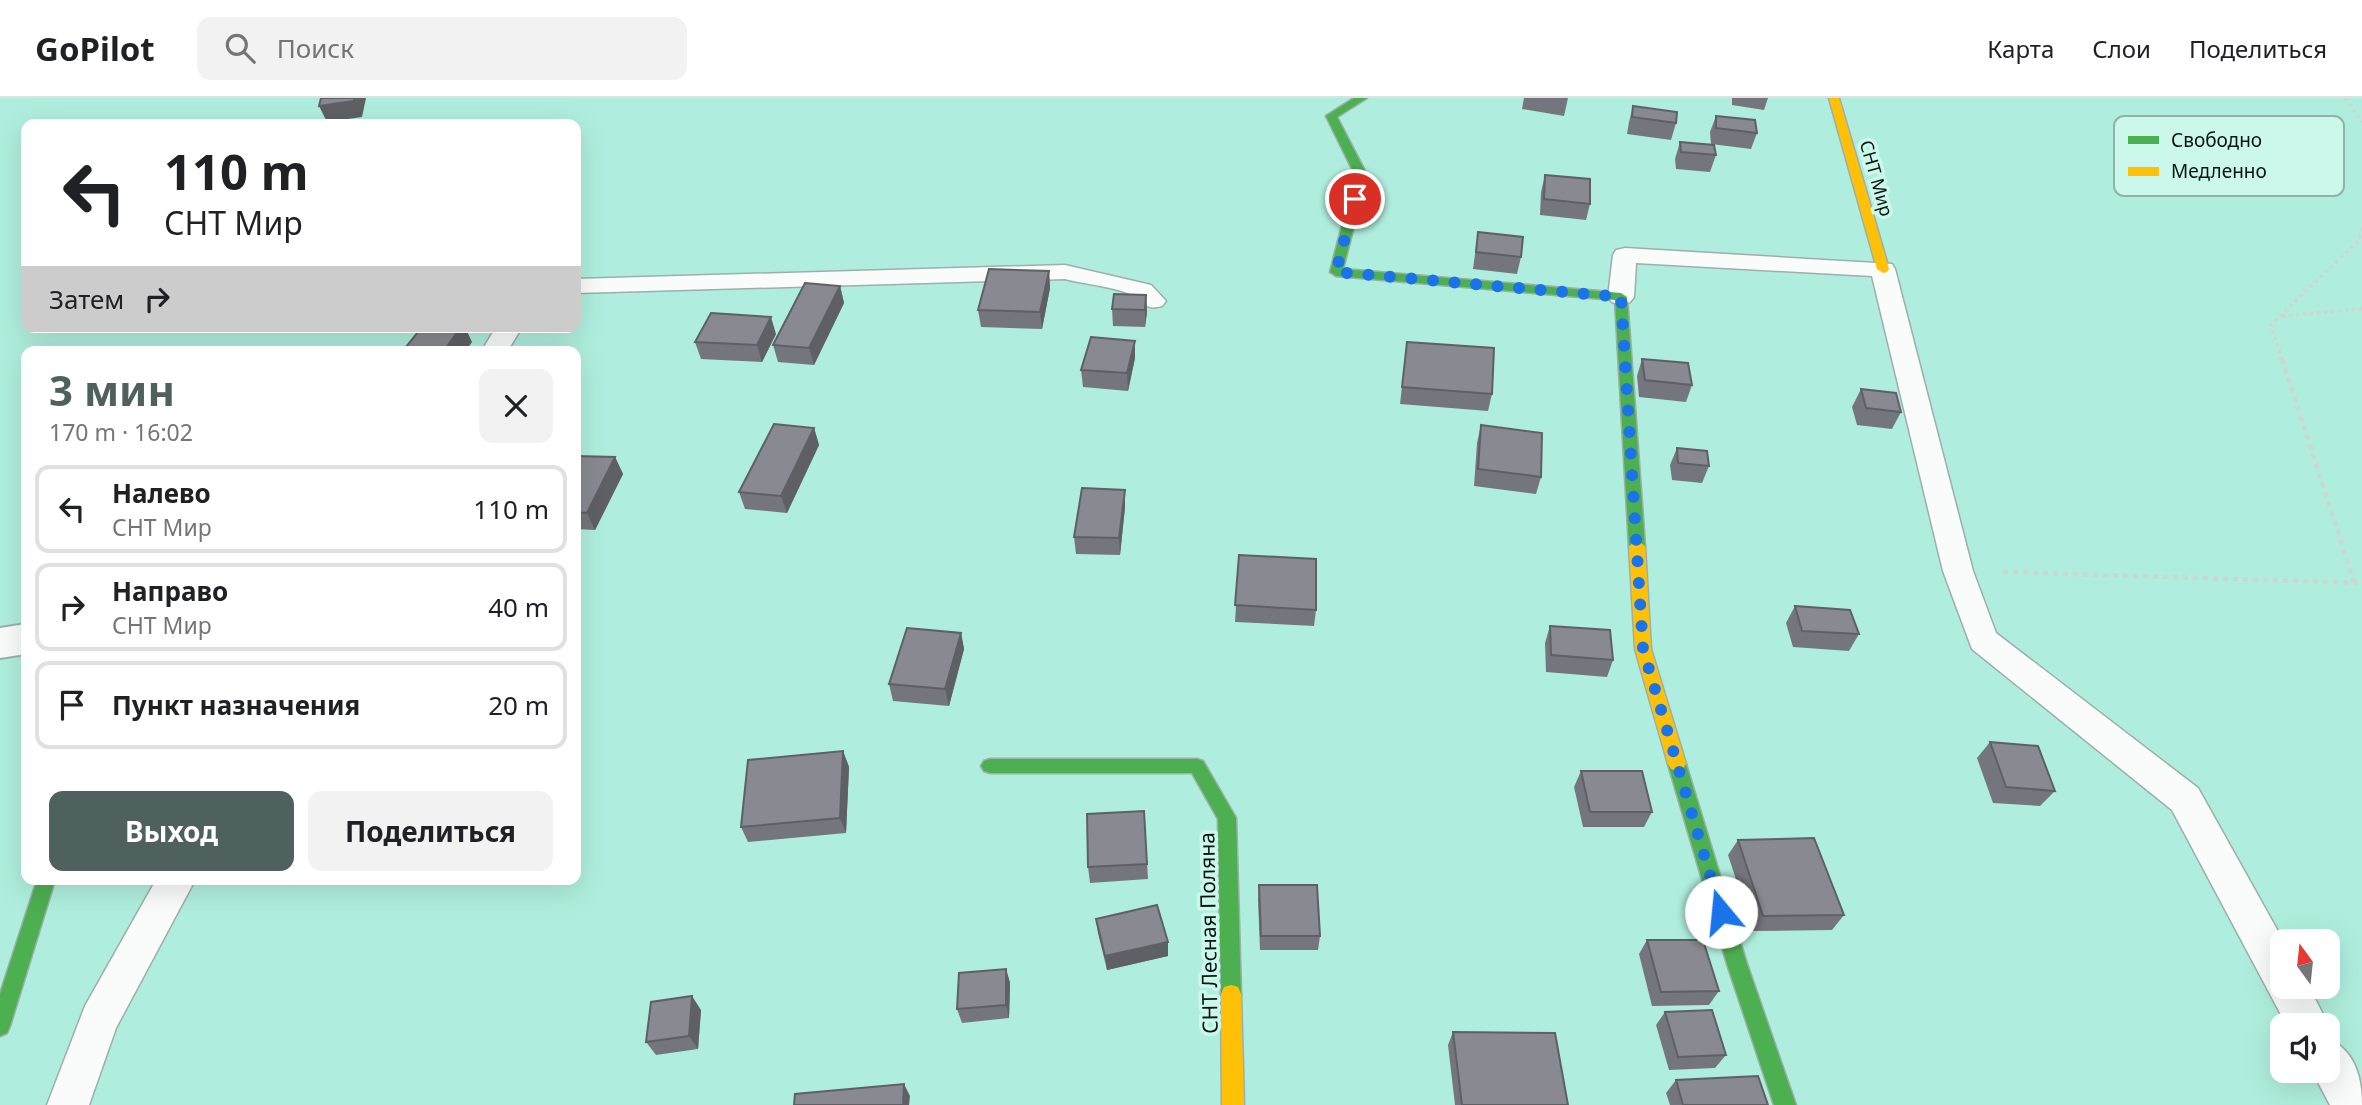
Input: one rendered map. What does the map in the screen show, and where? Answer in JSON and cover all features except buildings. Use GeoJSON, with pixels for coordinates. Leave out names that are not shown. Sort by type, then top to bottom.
{"type":"FeatureCollection","features":[{"type":"Feature","properties":{"kind":"street"},"geometry":{"type":"LineString","coordinates":[[1362,98],[1332,116],[1361,175],[1336,272],[1621,297],[1643,649],[1737,964],[1785,1105]]}},
{"type":"Feature","properties":{"kind":"street","name":"СНТ Мир"},"geometry":{"type":"LineString","coordinates":[[1834,98],[1883,269]]}},
{"type":"Feature","properties":{"kind":"street"},"geometry":{"type":"LineString","coordinates":[[0,643],[21,640]]}},
{"type":"Feature","properties":{"kind":"street","name":"СНТ Лесная Поляна"},"geometry":{"type":"LineString","coordinates":[[990,766],[1197,765],[1227,818],[1233,1105]]}},
{"type":"Feature","properties":{"kind":"street"},"geometry":{"type":"LineString","coordinates":[[0,1026],[44,885]]}},
{"type":"Feature","properties":{"kind":"lane"},"geometry":{"type":"LineString","coordinates":[[1621,297],[1625,255],[1883,269],[1958,570],[1983,640],[2185,799],[2270,953]]}},
{"type":"Feature","properties":{"kind":"lane"},"geometry":{"type":"LineString","coordinates":[[581,286],[1065,272],[1142,290],[1153,301]]}},
{"type":"Feature","properties":{"kind":"lane"},"geometry":{"type":"LineString","coordinates":[[68,1105],[99,1020],[173,885]]}},
{"type":"Feature","properties":{"kind":"lane"},"geometry":{"type":"LineString","coordinates":[[2340,1081],[2353,1105]]}},
{"type":"Feature","properties":{"kind":"path"},"geometry":{"type":"LineString","coordinates":[[2345,98],[2362,122]]}},
{"type":"Feature","properties":{"kind":"path"},"geometry":{"type":"LineString","coordinates":[[2356,585],[2271,325],[2360,239],[2362,225]]}},
{"type":"Feature","properties":{"kind":"path"},"geometry":{"type":"LineString","coordinates":[[2281,316],[2362,309]]}},
{"type":"Feature","properties":{"kind":"path"},"geometry":{"type":"LineString","coordinates":[[1958,570],[2356,585],[2362,583]]}},
{"type":"Feature","properties":{"kind":"green space"},"geometry":{"type":"Polygon","coordinates":[[[0,98],[2362,98],[2362,1105],[0,1105],[0,98]]]}},
{"type":"Feature","properties":{"kind":"traffic: fast"},"geometry":{"type":"LineString","coordinates":[[1362,98],[1331,116],[1361,175],[1336,272],[1621,297],[1637,546]]}},
{"type":"Feature","properties":{"kind":"traffic: fast"},"geometry":{"type":"LineString","coordinates":[[1677,764],[1737,964],[1785,1105]]}},
{"type":"Feature","properties":{"kind":"traffic: fast"},"geometry":{"type":"LineString","coordinates":[[990,766],[1197,766],[1227,818],[1231,994]]}},
{"type":"Feature","properties":{"kind":"traffic: fast"},"geometry":{"type":"LineString","coordinates":[[0,1026],[44,885]]}},
{"type":"Feature","properties":{"kind":"traffic: slow"},"geometry":{"type":"LineString","coordinates":[[1834,98],[1883,269]]}},
{"type":"Feature","properties":{"kind":"traffic: slow"},"geometry":{"type":"LineString","coordinates":[[1637,546],[1643,649],[1677,764]]}},
{"type":"Feature","properties":{"kind":"traffic: slow"},"geometry":{"type":"LineString","coordinates":[[1231,994],[1233,1105]]}},
{"type":"Feature","properties":{"kind":"route"},"geometry":{"type":"LineString","coordinates":[[1355,199],[1336,272],[1621,297],[1643,649],[1721,912]]}}]}
